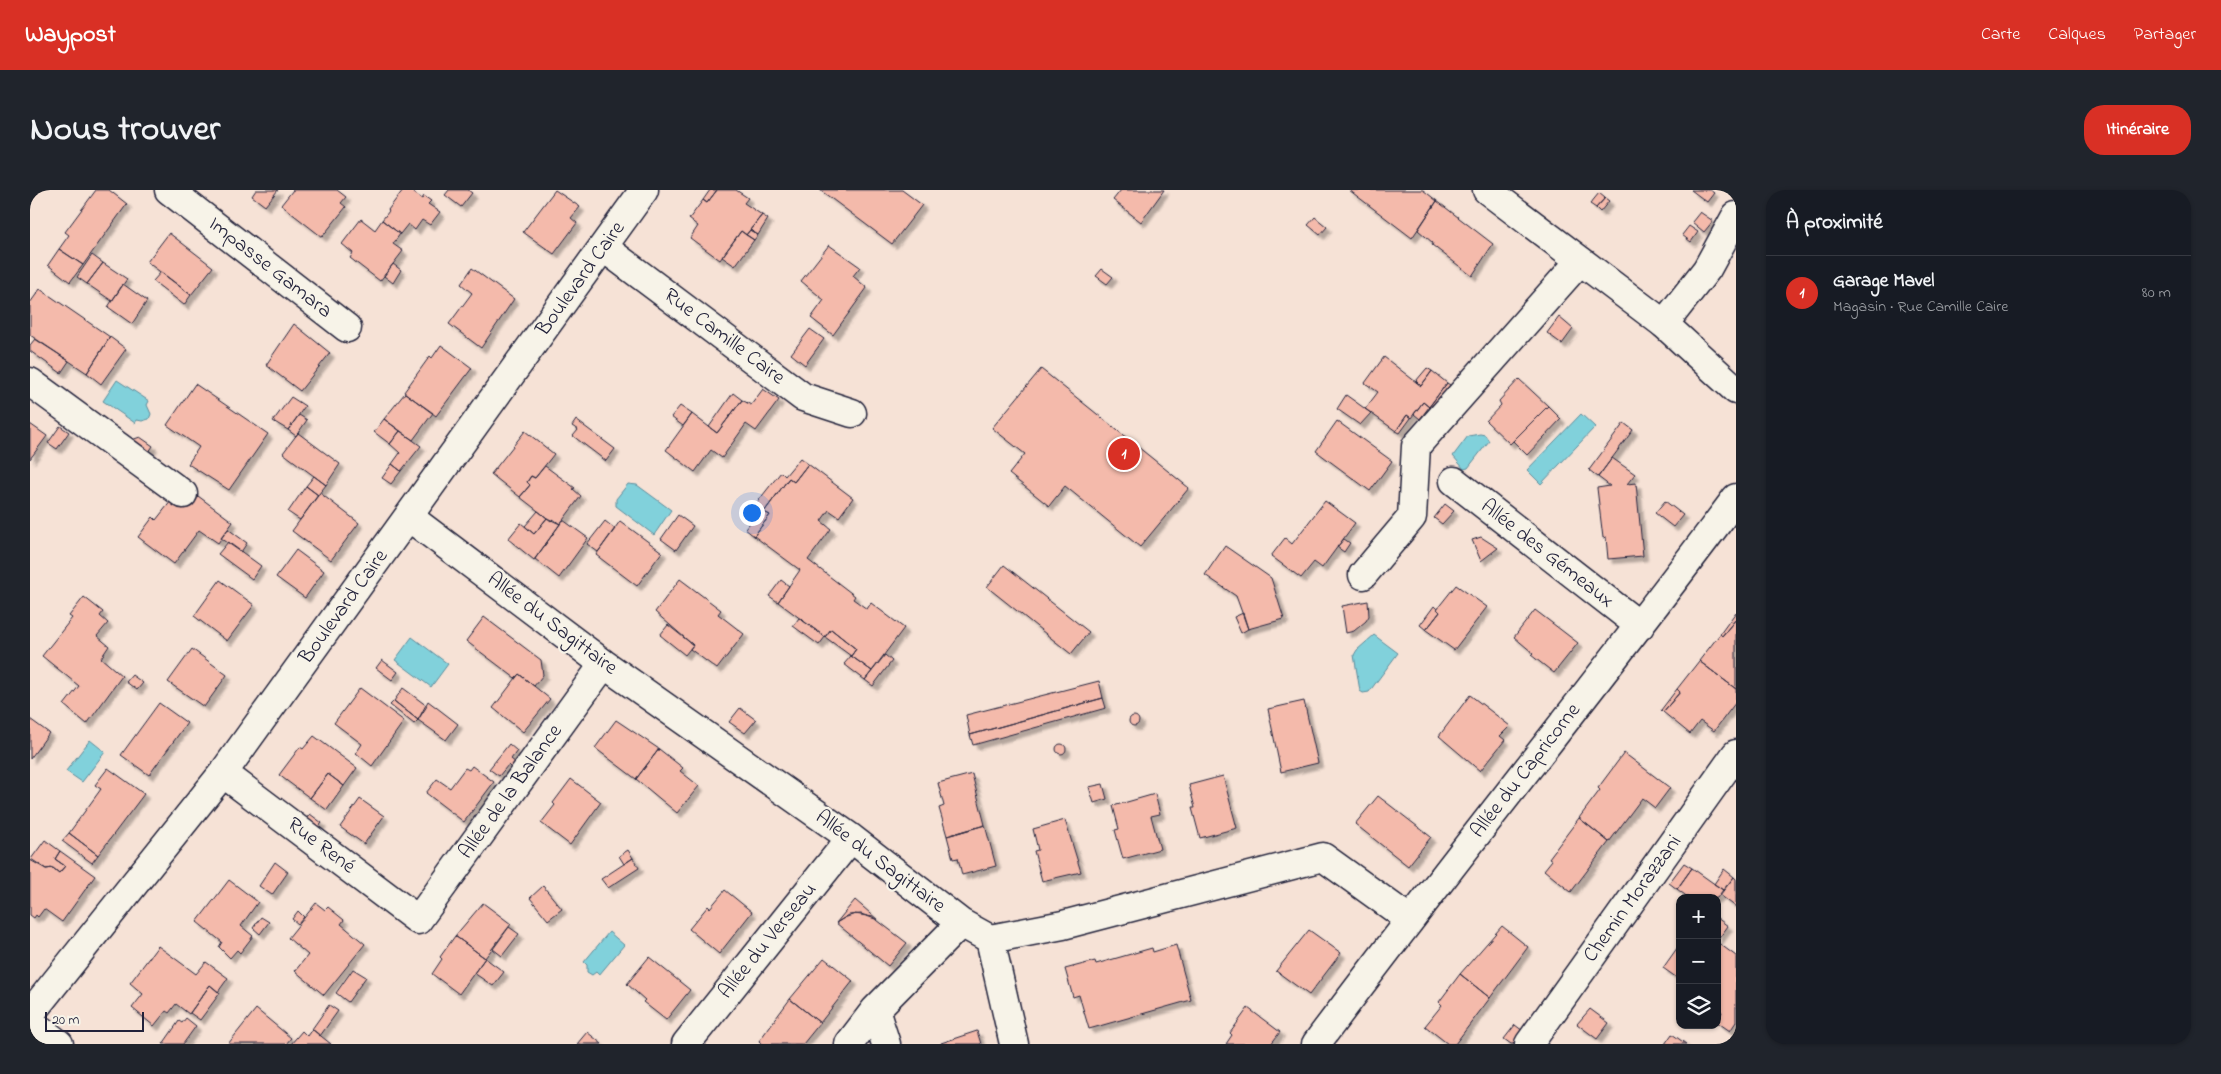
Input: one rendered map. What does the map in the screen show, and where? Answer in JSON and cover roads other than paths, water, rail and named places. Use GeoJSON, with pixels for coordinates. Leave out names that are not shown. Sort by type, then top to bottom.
{"type":"FeatureCollection","features":[{"type":"Feature","properties":{"kind":"street","name":"Impasse Gamara"},"geometry":{"type":"LineString","coordinates":[[169,190],[347,328]]}},
{"type":"Feature","properties":{"kind":"street","name":"Boulevard Caire"},"geometry":{"type":"LineString","coordinates":[[30,1014],[224,773],[644,190]]}},
{"type":"Feature","properties":{"kind":"street"},"geometry":{"type":"LineString","coordinates":[[1486,190],[1664,324],[1736,390]]}},
{"type":"Feature","properties":{"kind":"street"},"geometry":{"type":"LineString","coordinates":[[1664,324],[1707,268],[1735,226]]}},
{"type":"Feature","properties":{"kind":"street","name":"Rue Camille Caire"},"geometry":{"type":"LineString","coordinates":[[604,247],[803,397],[852,413]]}},
{"type":"Feature","properties":{"kind":"street"},"geometry":{"type":"LineString","coordinates":[[1363,574],[1412,517],[1416,446],[1580,261]]}},
{"type":"Feature","properties":{"kind":"street"},"geometry":{"type":"LineString","coordinates":[[1664,324],[1736,363]]}},
{"type":"Feature","properties":{"kind":"street"},"geometry":{"type":"LineString","coordinates":[[30,382],[183,494]]}},
{"type":"Feature","properties":{"kind":"street","name":"Allée des Gémeaux"},"geometry":{"type":"LineString","coordinates":[[1454,481],[1640,626]]}},
{"type":"Feature","properties":{"kind":"street","name":"Allée du Capricorne"},"geometry":{"type":"LineString","coordinates":[[1316,1044],[1409,919],[1640,626],[1736,498]]}},
{"type":"Feature","properties":{"kind":"street","name":"Allée du Sagittaire"},"geometry":{"type":"LineString","coordinates":[[409,517],[604,664],[851,838],[960,923],[990,939]]}},
{"type":"Feature","properties":{"kind":"street","name":"Allée de la Balance"},"geometry":{"type":"LineString","coordinates":[[418,920],[604,664]]}},
{"type":"Feature","properties":{"kind":"street","name":"Chemin Morazzani"},"geometry":{"type":"LineString","coordinates":[[1529,1044],[1736,754]]}},
{"type":"Feature","properties":{"kind":"street","name":"Rue René"},"geometry":{"type":"LineString","coordinates":[[224,773],[418,920]]}},
{"type":"Feature","properties":{"kind":"street","name":"Allée du Verseau"},"geometry":{"type":"LineString","coordinates":[[686,1044],[851,838]]}},
{"type":"Feature","properties":{"kind":"street"},"geometry":{"type":"LineString","coordinates":[[1014,1044],[990,939],[1063,925],[1323,857],[1409,919]]}},
{"type":"Feature","properties":{"kind":"street"},"geometry":{"type":"LineString","coordinates":[[849,1044],[876,1010],[960,923]]}},
{"type":"Feature","properties":{"kind":"street"},"geometry":{"type":"LineString","coordinates":[[876,1010],[886,1044]]}},
{"type":"Feature","properties":{"kind":"street"},"geometry":{"type":"LineString","coordinates":[[30,1022],[59,1044]]}},
{"type":"Feature","properties":{"kind":"water"},"geometry":{"type":"Polygon","coordinates":[[[117,380],[149,401],[147,405],[151,414],[149,419],[137,420],[135,423],[103,401],[117,380]]]}},
{"type":"Feature","properties":{"kind":"water"},"geometry":{"type":"Polygon","coordinates":[[[1581,414],[1595,427],[1541,484],[1527,470],[1581,414]]]}},
{"type":"Feature","properties":{"kind":"water"},"geometry":{"type":"Polygon","coordinates":[[[1485,435],[1489,441],[1468,468],[1464,469],[1453,456],[1468,436],[1485,435]]]}},
{"type":"Feature","properties":{"kind":"water"},"geometry":{"type":"Polygon","coordinates":[[[628,484],[637,485],[671,510],[654,535],[616,506],[616,499],[628,484]]]}},
{"type":"Feature","properties":{"kind":"water"},"geometry":{"type":"Polygon","coordinates":[[[1374,635],[1398,653],[1369,692],[1363,693],[1360,691],[1354,655],[1374,635]]]}},
{"type":"Feature","properties":{"kind":"water"},"geometry":{"type":"Polygon","coordinates":[[[412,637],[448,664],[431,687],[395,660],[412,637]]]}},
{"type":"Feature","properties":{"kind":"water"},"geometry":{"type":"Polygon","coordinates":[[[90,740],[105,752],[82,782],[66,771],[90,740]]]}},
{"type":"Feature","properties":{"kind":"water"},"geometry":{"type":"Polygon","coordinates":[[[609,932],[624,945],[599,975],[596,972],[592,975],[587,972],[587,965],[584,962],[609,932]]]}},
{"type":"Feature","properties":{"kind":"place","name":"Garage Mavel"},"geometry":{"type":"Point","coordinates":[1124,454]}}]}
